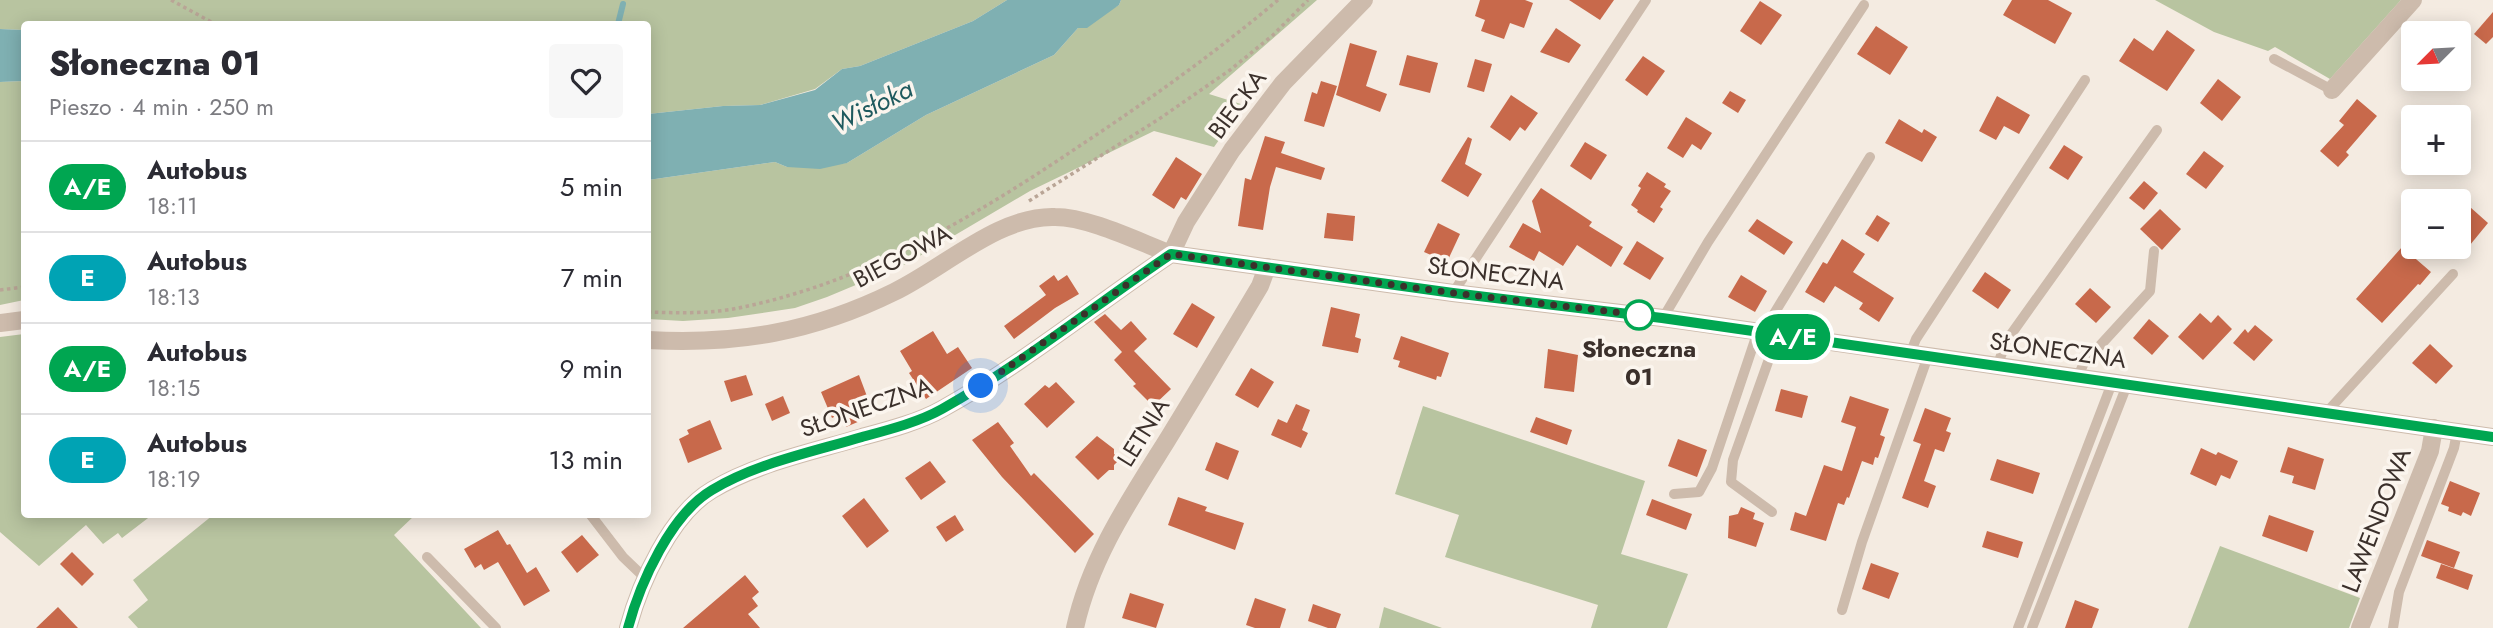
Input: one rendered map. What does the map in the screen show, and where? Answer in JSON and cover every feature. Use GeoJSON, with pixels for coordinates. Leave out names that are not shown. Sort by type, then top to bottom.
{"type":"FeatureCollection","features":[{"type":"Feature","properties":{"kind":"street","name":"BIECKA"},"geometry":{"type":"LineString","coordinates":[[1171,254],[1185,222],[1232,150],[1283,83],[1364,0]]}},
{"type":"Feature","properties":{"kind":"street"},"geometry":{"type":"LineString","coordinates":[[2332,90],[2413,0]]}},
{"type":"Feature","properties":{"kind":"street","name":"BIEGOWA"},"geometry":{"type":"LineString","coordinates":[[651,340],[732,341],[772,335],[814,324],[875,302],[1024,220],[1058,216],[1075,219],[1171,254]]}},
{"type":"Feature","properties":{"kind":"street","name":"SŁONECZNA"},"geometry":{"type":"LineString","coordinates":[[628,628],[646,579],[668,536],[690,507],[711,490],[756,468],[880,432],[939,411],[1002,373],[1171,254],[1453,293],[1662,318],[2493,437]]}},
{"type":"Feature","properties":{"kind":"street","name":"LETNIA"},"geometry":{"type":"LineString","coordinates":[[1074,628],[1082,595],[1121,514],[1260,286],[1267,267]]}},
{"type":"Feature","properties":{"kind":"street"},"geometry":{"type":"LineString","coordinates":[[0,323],[21,320]]}},
{"type":"Feature","properties":{"kind":"street","name":"LAWENDOWA"},"geometry":{"type":"LineString","coordinates":[[2360,628],[2430,450],[2434,428]]}},
{"type":"Feature","properties":{"kind":"lane"},"geometry":{"type":"LineString","coordinates":[[1453,293],[1646,0]]}},
{"type":"Feature","properties":{"kind":"lane"},"geometry":{"type":"LineString","coordinates":[[1662,318],[1708,242],[1864,5]]}},
{"type":"Feature","properties":{"kind":"lane"},"geometry":{"type":"LineString","coordinates":[[2274,59],[2332,90]]}},
{"type":"Feature","properties":{"kind":"lane"},"geometry":{"type":"LineString","coordinates":[[1910,354],[1916,339],[2085,80]]}},
{"type":"Feature","properties":{"kind":"lane"},"geometry":{"type":"LineString","coordinates":[[1997,366],[2007,340],[2157,130]]}},
{"type":"Feature","properties":{"kind":"lane"},"geometry":{"type":"LineString","coordinates":[[1772,512],[1731,482],[1733,460],[1772,317],[1870,157]]}},
{"type":"Feature","properties":{"kind":"lane"},"geometry":{"type":"LineString","coordinates":[[2077,378],[2084,363],[2150,291],[2154,251]]}},
{"type":"Feature","properties":{"kind":"lane"},"geometry":{"type":"LineString","coordinates":[[2325,414],[2454,274]]}},
{"type":"Feature","properties":{"kind":"lane"},"geometry":{"type":"LineString","coordinates":[[1674,494],[1699,492],[1712,468],[1768,333]]}},
{"type":"Feature","properties":{"kind":"lane"},"geometry":{"type":"LineString","coordinates":[[1842,610],[1862,542],[1928,356]]}},
{"type":"Feature","properties":{"kind":"lane"},"geometry":{"type":"LineString","coordinates":[[2018,628],[2120,384]]}},
{"type":"Feature","properties":{"kind":"lane"},"geometry":{"type":"LineString","coordinates":[[2032,628],[2120,384]]}},
{"type":"Feature","properties":{"kind":"lane"},"geometry":{"type":"LineString","coordinates":[[2393,628],[2399,592],[2458,432]]}},
{"type":"Feature","properties":{"kind":"lane"},"geometry":{"type":"LineString","coordinates":[[593,518],[623,557],[646,579]]}},
{"type":"Feature","properties":{"kind":"lane"},"geometry":{"type":"LineString","coordinates":[[426,557],[496,628]]}},
{"type":"Feature","properties":{"kind":"path"},"geometry":{"type":"LineString","coordinates":[[172,0],[210,21]]}},
{"type":"Feature","properties":{"kind":"path"},"geometry":{"type":"LineString","coordinates":[[651,312],[740,308],[824,284],[924,242],[1035,176],[1153,97],[1236,36],[1278,0]]}},
{"type":"Feature","properties":{"kind":"path"},"geometry":{"type":"LineString","coordinates":[[1028,202],[1159,119],[1230,70],[1308,0]]}},
{"type":"Feature","properties":{"kind":"path"},"geometry":{"type":"LineString","coordinates":[[0,290],[21,287]]}},
{"type":"Feature","properties":{"kind":"green space"},"geometry":{"type":"Polygon","coordinates":[[[0,0],[1007,0],[973,21],[860,66],[842,69],[815,89],[760,105],[651,114],[651,21],[21,21],[21,30],[0,29],[0,0]]]}},
{"type":"Feature","properties":{"kind":"green space"},"geometry":{"type":"Polygon","coordinates":[[[1121,0],[1317,0],[1209,94],[1244,105],[1214,147],[1154,131],[1030,191],[906,264],[827,297],[795,308],[728,318],[683,321],[651,319],[651,180],[775,162],[787,167],[847,163],[926,115],[1054,55],[1078,28],[1119,5],[1121,0]]]}},
{"type":"Feature","properties":{"kind":"green space"},"geometry":{"type":"Polygon","coordinates":[[[2155,0],[2401,0],[2330,79],[2275,47],[2268,51],[2214,32],[2155,0]]]}},
{"type":"Feature","properties":{"kind":"green space"},"geometry":{"type":"Polygon","coordinates":[[[21,81],[21,301],[0,305],[0,82],[21,81]]]}},
{"type":"Feature","properties":{"kind":"green space"},"geometry":{"type":"Polygon","coordinates":[[[21,334],[21,518],[148,518],[122,538],[118,533],[103,544],[86,525],[39,566],[0,532],[0,337],[21,334]]]}},
{"type":"Feature","properties":{"kind":"green space"},"geometry":{"type":"Polygon","coordinates":[[[1423,406],[1645,481],[1621,554],[1688,574],[1667,628],[1591,628],[1598,605],[1445,557],[1459,515],[1395,494],[1423,406]]]}},
{"type":"Feature","properties":{"kind":"green space"},"geometry":{"type":"Polygon","coordinates":[[[209,518],[412,518],[394,535],[481,628],[138,628],[128,617],[148,600],[133,580],[209,518]]]}},
{"type":"Feature","properties":{"kind":"green space"},"geometry":{"type":"Polygon","coordinates":[[[2220,546],[2360,598],[2349,628],[2188,628],[2220,546]]]}},
{"type":"Feature","properties":{"kind":"green space"},"geometry":{"type":"Polygon","coordinates":[[[1384,607],[1442,628],[1379,628],[1384,607]]]}},
{"type":"Feature","properties":{"kind":"water","name":"Wisłoka"},"geometry":{"type":"Polygon","coordinates":[[[1007,0],[1121,0],[1119,5],[1087,28],[1078,28],[1054,55],[926,115],[847,163],[820,169],[787,167],[775,162],[651,180],[651,114],[760,105],[815,90],[842,69],[860,66],[973,21],[1007,0]]]}},
{"type":"Feature","properties":{"kind":"water"},"geometry":{"type":"Polygon","coordinates":[[[0,29],[21,30],[21,81],[0,82],[0,29]]]}},
{"type":"Feature","properties":{"kind":"building"},"geometry":{"type":"Polygon","coordinates":[[[1480,0],[1525,0],[1533,3],[1524,28],[1510,23],[1504,39],[1481,31],[1485,20],[1475,16],[1480,0]]]}},
{"type":"Feature","properties":{"kind":"building"},"geometry":{"type":"Polygon","coordinates":[[[1569,0],[1614,0],[1600,20],[1569,0]]]}},
{"type":"Feature","properties":{"kind":"building"},"geometry":{"type":"Polygon","coordinates":[[[2012,0],[2048,0],[2072,13],[2055,44],[2003,15],[2012,0]]]}},
{"type":"Feature","properties":{"kind":"building"},"geometry":{"type":"Polygon","coordinates":[[[1760,1],[1782,15],[1761,45],[1740,31],[1760,1]]]}},
{"type":"Feature","properties":{"kind":"building"},"geometry":{"type":"Polygon","coordinates":[[[2493,12],[2493,37],[2486,44],[2474,34],[2493,12]]]}},
{"type":"Feature","properties":{"kind":"building"},"geometry":{"type":"Polygon","coordinates":[[[1876,26],[1908,47],[1890,75],[1857,54],[1876,26]]]}},
{"type":"Feature","properties":{"kind":"building"},"geometry":{"type":"Polygon","coordinates":[[[1556,28],[1581,45],[1569,63],[1540,52],[1556,28]]]}},
{"type":"Feature","properties":{"kind":"building"},"geometry":{"type":"Polygon","coordinates":[[[2167,30],[2195,50],[2167,91],[2119,61],[2134,38],[2153,51],[2167,30]]]}},
{"type":"Feature","properties":{"kind":"building"},"geometry":{"type":"Polygon","coordinates":[[[1350,43],[1377,51],[1366,86],[1387,94],[1380,112],[1336,95],[1350,43]]]}},
{"type":"Feature","properties":{"kind":"building"},"geometry":{"type":"Polygon","coordinates":[[[1407,55],[1438,63],[1430,93],[1399,85],[1407,55]]]}},
{"type":"Feature","properties":{"kind":"building"},"geometry":{"type":"Polygon","coordinates":[[[1643,56],[1665,71],[1647,96],[1625,80],[1643,56]]]}},
{"type":"Feature","properties":{"kind":"building"},"geometry":{"type":"Polygon","coordinates":[[[1475,59],[1492,64],[1484,92],[1467,87],[1475,59]]]}},
{"type":"Feature","properties":{"kind":"building"},"geometry":{"type":"Polygon","coordinates":[[[2218,79],[2241,97],[2222,121],[2200,103],[2218,79]]]}},
{"type":"Feature","properties":{"kind":"building"},"geometry":{"type":"Polygon","coordinates":[[[1321,81],[1337,86],[1324,127],[1304,121],[1312,92],[1317,94],[1321,81]]]}},
{"type":"Feature","properties":{"kind":"building"},"geometry":{"type":"Polygon","coordinates":[[[1730,91],[1746,100],[1738,113],[1722,103],[1730,91]]]}},
{"type":"Feature","properties":{"kind":"building"},"geometry":{"type":"Polygon","coordinates":[[[1511,95],[1538,113],[1525,131],[1520,127],[1510,141],[1490,127],[1511,95]]]}},
{"type":"Feature","properties":{"kind":"building"},"geometry":{"type":"Polygon","coordinates":[[[1997,96],[2030,115],[2019,134],[2004,126],[1996,140],[1979,131],[1997,96]]]}},
{"type":"Feature","properties":{"kind":"building"},"geometry":{"type":"Polygon","coordinates":[[[2357,99],[2377,116],[2346,152],[2349,155],[2338,167],[2320,151],[2344,125],[2339,121],[2357,99]]]}},
{"type":"Feature","properties":{"kind":"building"},"geometry":{"type":"Polygon","coordinates":[[[1686,117],[1712,133],[1701,150],[1692,144],[1683,158],[1667,148],[1686,117]]]}},
{"type":"Feature","properties":{"kind":"building"},"geometry":{"type":"Polygon","coordinates":[[[1899,119],[1922,133],[1924,129],[1937,137],[1922,162],[1885,143],[1899,119]]]}},
{"type":"Feature","properties":{"kind":"building"},"geometry":{"type":"Polygon","coordinates":[[[1265,136],[1285,142],[1281,153],[1325,168],[1321,180],[1276,167],[1263,230],[1238,226],[1245,178],[1251,180],[1265,136]]]}},
{"type":"Feature","properties":{"kind":"building"},"geometry":{"type":"Polygon","coordinates":[[[1468,137],[1472,139],[1465,164],[1482,174],[1468,197],[1441,181],[1468,137]]]}},
{"type":"Feature","properties":{"kind":"building"},"geometry":{"type":"Polygon","coordinates":[[[1585,142],[1607,155],[1591,180],[1570,166],[1585,142]]]}},
{"type":"Feature","properties":{"kind":"building"},"geometry":{"type":"Polygon","coordinates":[[[2064,145],[2083,157],[2068,180],[2049,168],[2064,145]]]}},
{"type":"Feature","properties":{"kind":"building"},"geometry":{"type":"Polygon","coordinates":[[[2204,151],[2224,166],[2206,189],[2186,174],[2204,151]]]}},
{"type":"Feature","properties":{"kind":"building"},"geometry":{"type":"Polygon","coordinates":[[[1176,157],[1202,174],[1186,200],[1181,197],[1174,209],[1152,195],[1176,157]]]}},
{"type":"Feature","properties":{"kind":"building"},"geometry":{"type":"Polygon","coordinates":[[[1647,172],[1666,184],[1664,187],[1671,191],[1660,207],[1663,209],[1654,223],[1631,205],[1647,172]]]}},
{"type":"Feature","properties":{"kind":"building"},"geometry":{"type":"Polygon","coordinates":[[[2144,181],[2158,193],[2144,210],[2129,198],[2144,181]]]}},
{"type":"Feature","properties":{"kind":"building"},"geometry":{"type":"Polygon","coordinates":[[[1541,188],[1592,222],[1589,226],[1623,247],[1611,267],[1577,245],[1563,266],[1539,251],[1534,261],[1509,247],[1523,223],[1541,233],[1532,201],[1541,188]]]}},
{"type":"Feature","properties":{"kind":"building"},"geometry":{"type":"Polygon","coordinates":[[[2471,208],[2488,223],[2471,244],[2471,208]]]}},
{"type":"Feature","properties":{"kind":"building"},"geometry":{"type":"Polygon","coordinates":[[[2160,209],[2181,229],[2162,250],[2140,229],[2160,209]]]}},
{"type":"Feature","properties":{"kind":"building"},"geometry":{"type":"Polygon","coordinates":[[[1327,213],[1355,216],[1353,241],[1324,238],[1327,213]]]}},
{"type":"Feature","properties":{"kind":"building"},"geometry":{"type":"Polygon","coordinates":[[[1877,215],[1890,223],[1878,242],[1865,234],[1877,215]]]}},
{"type":"Feature","properties":{"kind":"building"},"geometry":{"type":"Polygon","coordinates":[[[1757,219],[1793,242],[1784,255],[1748,231],[1757,219]]]}},
{"type":"Feature","properties":{"kind":"building"},"geometry":{"type":"Polygon","coordinates":[[[1438,223],[1460,234],[1447,262],[1424,252],[1438,223]]]}},
{"type":"Feature","properties":{"kind":"building"},"geometry":{"type":"Polygon","coordinates":[[[1842,239],[1865,254],[1853,272],[1894,298],[1879,322],[1859,309],[1863,303],[1835,286],[1824,303],[1805,292],[1823,262],[1827,264],[1842,239]]]}},
{"type":"Feature","properties":{"kind":"building"},"geometry":{"type":"Polygon","coordinates":[[[1637,241],[1664,258],[1650,280],[1623,264],[1637,241]]]}},
{"type":"Feature","properties":{"kind":"building"},"geometry":{"type":"Polygon","coordinates":[[[2401,248],[2401,259],[2416,259],[2431,272],[2382,323],[2356,299],[2401,248]]]}},
{"type":"Feature","properties":{"kind":"building"},"geometry":{"type":"Polygon","coordinates":[[[1985,272],[2011,290],[1998,309],[1972,291],[1985,272]]]}},
{"type":"Feature","properties":{"kind":"building"},"geometry":{"type":"Polygon","coordinates":[[[1054,275],[1058,281],[1067,275],[1079,294],[1055,308],[1014,339],[1004,326],[1046,295],[1039,286],[1054,275]]]}},
{"type":"Feature","properties":{"kind":"building"},"geometry":{"type":"Polygon","coordinates":[[[1741,275],[1767,291],[1755,312],[1728,297],[1741,275]]]}},
{"type":"Feature","properties":{"kind":"building"},"geometry":{"type":"Polygon","coordinates":[[[2090,288],[2111,307],[2096,323],[2075,304],[2090,288]]]}},
{"type":"Feature","properties":{"kind":"building"},"geometry":{"type":"Polygon","coordinates":[[[1192,303],[1215,317],[1197,348],[1173,334],[1192,303]]]}},
{"type":"Feature","properties":{"kind":"building"},"geometry":{"type":"Polygon","coordinates":[[[1331,307],[1360,314],[1355,337],[1361,339],[1358,353],[1322,346],[1331,307]]]}},
{"type":"Feature","properties":{"kind":"building"},"geometry":{"type":"Polygon","coordinates":[[[2200,313],[2211,323],[2218,315],[2232,329],[2203,360],[2178,337],[2200,313]]]}},
{"type":"Feature","properties":{"kind":"building"},"geometry":{"type":"Polygon","coordinates":[[[1105,314],[1121,330],[1131,321],[1147,339],[1134,351],[1171,389],[1153,406],[1133,386],[1136,384],[1114,360],[1122,352],[1094,322],[1105,314]]]}},
{"type":"Feature","properties":{"kind":"building"},"geometry":{"type":"Polygon","coordinates":[[[2149,319],[2169,336],[2152,355],[2133,338],[2149,319]]]}},
{"type":"Feature","properties":{"kind":"building"},"geometry":{"type":"Polygon","coordinates":[[[2255,325],[2273,340],[2254,361],[2233,343],[2245,329],[2248,333],[2255,325]]]}},
{"type":"Feature","properties":{"kind":"building"},"geometry":{"type":"Polygon","coordinates":[[[933,331],[947,354],[958,347],[972,368],[926,399],[909,373],[912,371],[900,351],[933,331]]]}},
{"type":"Feature","properties":{"kind":"building"},"geometry":{"type":"Polygon","coordinates":[[[1401,336],[1449,353],[1441,377],[1437,376],[1436,380],[1398,367],[1400,361],[1393,359],[1401,336]]]}},
{"type":"Feature","properties":{"kind":"building"},"geometry":{"type":"Polygon","coordinates":[[[2430,344],[2453,366],[2436,384],[2412,363],[2430,344]]]}},
{"type":"Feature","properties":{"kind":"building"},"geometry":{"type":"Polygon","coordinates":[[[1548,349],[1578,355],[1574,392],[1544,388],[1548,349]]]}},
{"type":"Feature","properties":{"kind":"building"},"geometry":{"type":"Polygon","coordinates":[[[1251,368],[1274,382],[1258,408],[1235,395],[1251,368]]]}},
{"type":"Feature","properties":{"kind":"building"},"geometry":{"type":"Polygon","coordinates":[[[746,375],[753,395],[731,402],[724,381],[746,375]]]}},
{"type":"Feature","properties":{"kind":"building"},"geometry":{"type":"Polygon","coordinates":[[[859,375],[874,415],[846,427],[840,414],[832,418],[821,392],[859,375]]]}},
{"type":"Feature","properties":{"kind":"building"},"geometry":{"type":"Polygon","coordinates":[[[1056,382],[1075,402],[1047,428],[1024,404],[1045,385],[1049,388],[1056,382]]]}},
{"type":"Feature","properties":{"kind":"building"},"geometry":{"type":"Polygon","coordinates":[[[1781,389],[1808,396],[1802,418],[1775,411],[1781,389]]]}},
{"type":"Feature","properties":{"kind":"building"},"geometry":{"type":"Polygon","coordinates":[[[783,396],[790,413],[772,421],[765,404],[783,396]]]}},
{"type":"Feature","properties":{"kind":"building"},"geometry":{"type":"Polygon","coordinates":[[[1850,396],[1889,409],[1880,435],[1885,437],[1878,458],[1875,457],[1873,465],[1862,461],[1849,498],[1847,497],[1844,505],[1838,503],[1826,541],[1790,530],[1795,512],[1806,516],[1824,465],[1842,471],[1856,427],[1841,422],[1850,396]]]}},
{"type":"Feature","properties":{"kind":"building"},"geometry":{"type":"Polygon","coordinates":[[[1296,404],[1310,410],[1302,430],[1308,433],[1301,448],[1271,435],[1278,419],[1287,423],[1296,404]]]}},
{"type":"Feature","properties":{"kind":"building"},"geometry":{"type":"Polygon","coordinates":[[[1925,408],[1951,418],[1946,431],[1951,433],[1944,452],[1935,449],[1924,481],[1936,486],[1928,508],[1902,498],[1921,444],[1913,441],[1925,408]]]}},
{"type":"Feature","properties":{"kind":"building"},"geometry":{"type":"Polygon","coordinates":[[[1536,417],[1572,430],[1567,445],[1530,432],[1536,417]]]}},
{"type":"Feature","properties":{"kind":"building"},"geometry":{"type":"Polygon","coordinates":[[[710,420],[722,449],[688,463],[679,439],[689,434],[687,430],[710,420]]]}},
{"type":"Feature","properties":{"kind":"building"},"geometry":{"type":"Polygon","coordinates":[[[998,422],[1014,443],[1010,446],[1031,476],[1034,473],[1094,534],[1075,553],[1002,477],[972,440],[998,422]]]}},
{"type":"Feature","properties":{"kind":"building"},"geometry":{"type":"Polygon","coordinates":[[[1097,436],[1114,449],[1114,454],[1120,459],[1114,465],[1114,470],[1109,470],[1098,480],[1075,457],[1097,436]]]}},
{"type":"Feature","properties":{"kind":"building"},"geometry":{"type":"Polygon","coordinates":[[[1678,439],[1707,450],[1697,477],[1668,466],[1678,439]]]}},
{"type":"Feature","properties":{"kind":"building"},"geometry":{"type":"Polygon","coordinates":[[[1216,442],[1239,451],[1228,480],[1205,470],[1216,442]]]}},
{"type":"Feature","properties":{"kind":"building"},"geometry":{"type":"Polygon","coordinates":[[[2288,447],[2324,459],[2315,490],[2292,483],[2294,476],[2280,472],[2288,447]]]}},
{"type":"Feature","properties":{"kind":"building"},"geometry":{"type":"Polygon","coordinates":[[[2201,448],[2238,461],[2230,479],[2221,475],[2216,486],[2190,474],[2201,448]]]}},
{"type":"Feature","properties":{"kind":"building"},"geometry":{"type":"Polygon","coordinates":[[[1997,459],[2040,473],[2033,494],[1990,480],[1997,459]]]}},
{"type":"Feature","properties":{"kind":"building"},"geometry":{"type":"Polygon","coordinates":[[[930,461],[946,482],[921,500],[905,478],[930,461]]]}},
{"type":"Feature","properties":{"kind":"building"},"geometry":{"type":"Polygon","coordinates":[[[2450,481],[2480,493],[2471,516],[2463,512],[2461,516],[2448,511],[2449,507],[2441,504],[2450,481]]]}},
{"type":"Feature","properties":{"kind":"building"},"geometry":{"type":"Polygon","coordinates":[[[1178,497],[1207,507],[1205,511],[1244,523],[1235,550],[1168,525],[1178,497]]]}},
{"type":"Feature","properties":{"kind":"building"},"geometry":{"type":"Polygon","coordinates":[[[864,498],[889,531],[867,548],[842,516],[864,498]]]}},
{"type":"Feature","properties":{"kind":"building"},"geometry":{"type":"Polygon","coordinates":[[[1652,499],[1692,514],[1686,530],[1646,515],[1652,499]]]}},
{"type":"Feature","properties":{"kind":"building"},"geometry":{"type":"Polygon","coordinates":[[[1741,507],[1755,513],[1753,519],[1764,523],[1756,547],[1728,538],[1729,516],[1738,514],[1741,507]]]}},
{"type":"Feature","properties":{"kind":"building"},"geometry":{"type":"Polygon","coordinates":[[[955,515],[964,530],[946,542],[936,527],[955,515]]]}},
{"type":"Feature","properties":{"kind":"building"},"geometry":{"type":"Polygon","coordinates":[[[2269,515],[2314,531],[2307,552],[2262,536],[2269,515]]]}},
{"type":"Feature","properties":{"kind":"building"},"geometry":{"type":"Polygon","coordinates":[[[498,530],[507,545],[510,544],[527,573],[536,567],[550,591],[524,606],[498,562],[484,570],[481,564],[475,568],[464,549],[498,530]]]}},
{"type":"Feature","properties":{"kind":"building"},"geometry":{"type":"Polygon","coordinates":[[[1987,531],[2023,542],[2018,558],[1982,547],[1987,531]]]}},
{"type":"Feature","properties":{"kind":"building"},"geometry":{"type":"Polygon","coordinates":[[[582,535],[599,555],[577,573],[561,552],[582,535]]]}},
{"type":"Feature","properties":{"kind":"building"},"geometry":{"type":"Polygon","coordinates":[[[2427,540],[2460,552],[2454,568],[2421,556],[2427,540]]]}},
{"type":"Feature","properties":{"kind":"building"},"geometry":{"type":"Polygon","coordinates":[[[72,552],[94,574],[82,586],[60,564],[72,552]]]}},
{"type":"Feature","properties":{"kind":"building"},"geometry":{"type":"Polygon","coordinates":[[[1871,563],[1899,573],[1889,599],[1862,589],[1871,563]]]}},
{"type":"Feature","properties":{"kind":"building"},"geometry":{"type":"Polygon","coordinates":[[[2441,564],[2473,575],[2468,590],[2436,578],[2441,564]]]}},
{"type":"Feature","properties":{"kind":"building"},"geometry":{"type":"Polygon","coordinates":[[[745,575],[759,592],[752,598],[758,606],[748,614],[760,628],[683,628],[745,575]]]}},
{"type":"Feature","properties":{"kind":"building"},"geometry":{"type":"Polygon","coordinates":[[[1130,593],[1164,604],[1156,628],[1122,618],[1130,593]]]}},
{"type":"Feature","properties":{"kind":"building"},"geometry":{"type":"Polygon","coordinates":[[[1255,598],[1286,609],[1280,628],[1255,628],[1246,625],[1255,598]]]}},
{"type":"Feature","properties":{"kind":"building"},"geometry":{"type":"Polygon","coordinates":[[[2075,600],[2099,609],[2092,628],[2065,628],[2075,600]]]}},
{"type":"Feature","properties":{"kind":"building"},"geometry":{"type":"Polygon","coordinates":[[[1313,604],[1341,614],[1336,628],[1308,621],[1313,604]]]}},
{"type":"Feature","properties":{"kind":"building"},"geometry":{"type":"Polygon","coordinates":[[[58,607],[78,628],[36,628],[58,607]]]}},
{"type":"Feature","properties":{"kind":"waterway"},"geometry":{"type":"LineString","coordinates":[[619,21],[623,4]]}},
{"type":"Feature","properties":{"kind":"bus line","name":"A/E"},"geometry":{"type":"LineString","coordinates":[[628,628],[646,579],[668,536],[690,507],[711,490],[756,468],[880,432],[939,411],[1002,373],[1171,254],[1453,293],[1662,318],[2493,437]]}},
{"type":"Feature","properties":{"kind":"place","name":"Słoneczna 01"},"geometry":{"type":"Point","coordinates":[1639,315]}},
{"type":"Feature","properties":{"kind":"route"},"geometry":{"type":"LineString","coordinates":[[981,386],[1171,254],[1453,293],[1639,315]]}}]}
